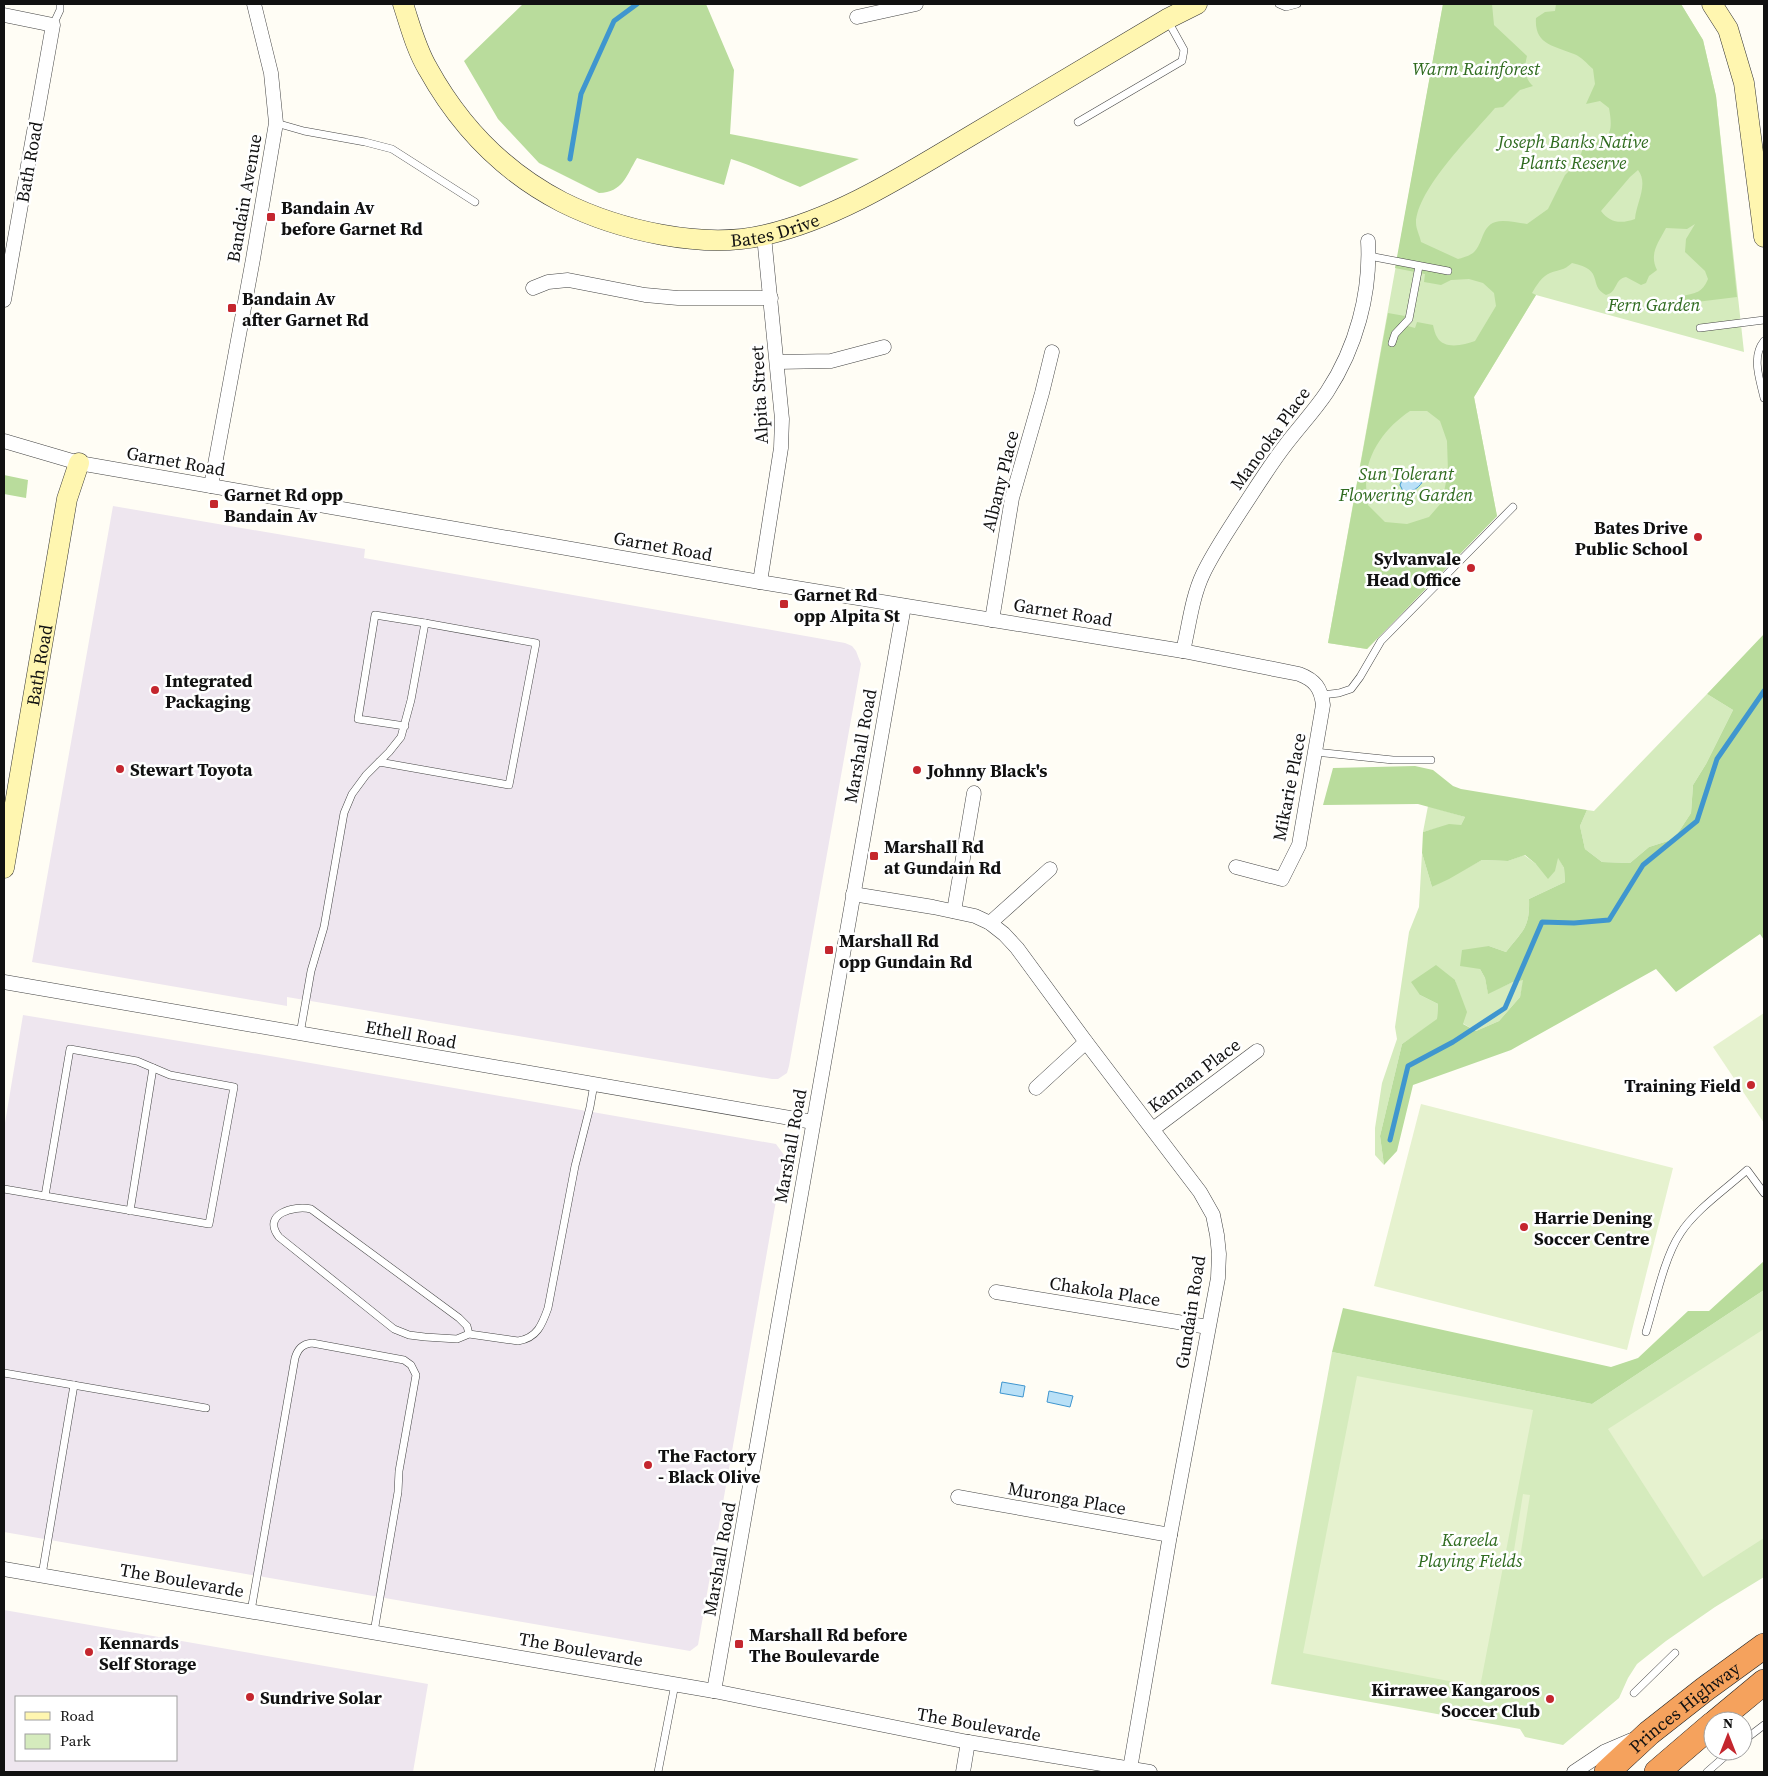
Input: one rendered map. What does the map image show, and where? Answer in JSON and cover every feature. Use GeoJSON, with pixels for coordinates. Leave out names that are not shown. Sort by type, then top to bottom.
{"type":"FeatureCollection","features":[{"type":"Feature","properties":{"kind":"highway","name":"Princes Highway"},"geometry":{"type":"LineString","coordinates":[[1607,1772],[1648,1734],[1764,1646]]}},
{"type":"Feature","properties":{"kind":"highway","name":"Princes Highway"},"geometry":{"type":"LineString","coordinates":[[1729,1711],[1764,1682]]}},
{"type":"Feature","properties":{"kind":"highway","name":"Princes Highway"},"geometry":{"type":"LineString","coordinates":[[1657,1772],[1703,1733]]}},
{"type":"Feature","properties":{"kind":"main road","name":"Bates Drive"},"geometry":{"type":"LineString","coordinates":[[403,4],[426,67],[448,102],[477,138],[502,162],[531,184],[574,208],[600,218],[647,232],[690,239],[719,241],[764,236],[848,206],[914,170],[1181,10]]}},
{"type":"Feature","properties":{"kind":"main road"},"geometry":{"type":"LineString","coordinates":[[1712,4],[1728,29],[1744,83],[1764,236]]}},
{"type":"Feature","properties":{"kind":"main road","name":"Bath Road"},"geometry":{"type":"LineString","coordinates":[[4,868],[67,500],[79,462]]}},
{"type":"Feature","properties":{"kind":"main road"},"geometry":{"type":"LineString","coordinates":[[1676,1772],[1703,1736]]}},
{"type":"Feature","properties":{"kind":"street","name":"Bandain Avenue"},"geometry":{"type":"LineString","coordinates":[[211,486],[276,123],[271,73],[254,4]]}},
{"type":"Feature","properties":{"kind":"street"},"geometry":{"type":"LineString","coordinates":[[857,17],[916,4]]}},
{"type":"Feature","properties":{"kind":"street"},"geometry":{"type":"LineString","coordinates":[[4,15],[53,24]]}},
{"type":"Feature","properties":{"kind":"street","name":"Bath Road"},"geometry":{"type":"LineString","coordinates":[[4,300],[53,24]]}},
{"type":"Feature","properties":{"kind":"street","name":"Alpita Street"},"geometry":{"type":"LineString","coordinates":[[760,582],[782,432],[764,236]]}},
{"type":"Feature","properties":{"kind":"street","name":"Manooka Place"},"geometry":{"type":"LineString","coordinates":[[1183,651],[1196,594],[1211,558],[1261,479],[1326,394],[1345,361],[1357,329],[1368,282],[1368,241]]}},
{"type":"Feature","properties":{"kind":"street"},"geometry":{"type":"LineString","coordinates":[[533,288],[548,282],[568,280],[645,295],[678,298],[771,298]]}},
{"type":"Feature","properties":{"kind":"street"},"geometry":{"type":"LineString","coordinates":[[777,362],[831,361],[884,347]]}},
{"type":"Feature","properties":{"kind":"street","name":"Albany Place"},"geometry":{"type":"LineString","coordinates":[[992,620],[1018,471],[1042,393],[1052,352]]}},
{"type":"Feature","properties":{"kind":"street","name":"Garnet Road"},"geometry":{"type":"LineString","coordinates":[[4,441],[79,462],[211,486],[760,582],[1183,651],[1299,674],[1310,678],[1319,689]]}},
{"type":"Feature","properties":{"kind":"street","name":"Marshall Road"},"geometry":{"type":"LineString","coordinates":[[714,1691],[904,606]]}},
{"type":"Feature","properties":{"kind":"street","name":"Mikarie Place"},"geometry":{"type":"LineString","coordinates":[[1236,866],[1282,879],[1298,845],[1322,716],[1319,689]]}},
{"type":"Feature","properties":{"kind":"street"},"geometry":{"type":"LineString","coordinates":[[954,911],[974,793]]}},
{"type":"Feature","properties":{"kind":"street"},"geometry":{"type":"LineString","coordinates":[[990,923],[1050,869]]}},
{"type":"Feature","properties":{"kind":"street","name":"Gundain Road"},"geometry":{"type":"LineString","coordinates":[[853,894],[975,916],[990,923],[1004,934],[1017,948],[1200,1192],[1213,1215],[1219,1254],[1218,1278],[1170,1535],[1130,1769]]}},
{"type":"Feature","properties":{"kind":"street","name":"Ethell Road"},"geometry":{"type":"LineString","coordinates":[[4,982],[813,1122]]}},
{"type":"Feature","properties":{"kind":"street"},"geometry":{"type":"LineString","coordinates":[[1036,1088],[1086,1042]]}},
{"type":"Feature","properties":{"kind":"street","name":"Kannan Place"},"geometry":{"type":"LineString","coordinates":[[1153,1129],[1257,1051]]}},
{"type":"Feature","properties":{"kind":"street","name":"Chakola Place"},"geometry":{"type":"LineString","coordinates":[[996,1292],[1208,1327]]}},
{"type":"Feature","properties":{"kind":"street","name":"Muronga Place"},"geometry":{"type":"LineString","coordinates":[[958,1497],[1170,1535]]}},
{"type":"Feature","properties":{"kind":"street","name":"The Boulevarde"},"geometry":{"type":"LineString","coordinates":[[4,1569],[676,1684],[968,1742],[1150,1772]]}},
{"type":"Feature","properties":{"kind":"street"},"geometry":{"type":"LineString","coordinates":[[1574,1772],[1604,1752],[1648,1734]]}},
{"type":"Feature","properties":{"kind":"street"},"geometry":{"type":"LineString","coordinates":[[963,1772],[968,1742]]}},
{"type":"Feature","properties":{"kind":"lane"},"geometry":{"type":"LineString","coordinates":[[53,24],[60,10],[60,4]]}},
{"type":"Feature","properties":{"kind":"lane"},"geometry":{"type":"LineString","coordinates":[[1278,4],[1286,7],[1297,4]]}},
{"type":"Feature","properties":{"kind":"lane"},"geometry":{"type":"LineString","coordinates":[[1078,122],[1182,61],[1184,50],[1181,10]]}},
{"type":"Feature","properties":{"kind":"lane","name":"Bandain Avenue"},"geometry":{"type":"LineString","coordinates":[[276,123],[313,133],[365,142],[392,150],[475,202]]}},
{"type":"Feature","properties":{"kind":"lane"},"geometry":{"type":"LineString","coordinates":[[1369,256],[1448,271]]}},
{"type":"Feature","properties":{"kind":"lane"},"geometry":{"type":"LineString","coordinates":[[1392,343],[1395,334],[1409,319],[1419,266]]}},
{"type":"Feature","properties":{"kind":"lane"},"geometry":{"type":"LineString","coordinates":[[1700,328],[1764,320]]}},
{"type":"Feature","properties":{"kind":"lane"},"geometry":{"type":"LineString","coordinates":[[1764,341],[1758,351],[1757,368],[1764,398]]}},
{"type":"Feature","properties":{"kind":"lane"},"geometry":{"type":"LineString","coordinates":[[1319,689],[1339,693],[1350,688],[1360,678],[1381,640],[1513,506]]}},
{"type":"Feature","properties":{"kind":"lane"},"geometry":{"type":"LineString","coordinates":[[379,762],[509,785],[536,643],[375,615],[358,719],[405,726]]}},
{"type":"Feature","properties":{"kind":"lane"},"geometry":{"type":"LineString","coordinates":[[300,1034],[312,971],[324,927],[344,813],[359,783],[394,747],[401,737],[411,700],[425,623]]}},
{"type":"Feature","properties":{"kind":"lane"},"geometry":{"type":"LineString","coordinates":[[1315,752],[1393,760],[1431,760]]}},
{"type":"Feature","properties":{"kind":"lane"},"geometry":{"type":"LineString","coordinates":[[4,1189],[130,1211],[209,1224],[234,1086],[170,1075],[137,1061],[70,1049],[45,1196]]}},
{"type":"Feature","properties":{"kind":"lane"},"geometry":{"type":"LineString","coordinates":[[130,1211],[153,1068]]}},
{"type":"Feature","properties":{"kind":"lane"},"geometry":{"type":"LineString","coordinates":[[469,1334],[467,1326],[459,1318],[312,1209],[294,1208],[286,1210],[277,1216],[274,1230],[279,1237],[394,1329],[409,1335],[449,1339],[457,1339],[469,1334],[518,1341],[527,1340],[534,1335],[544,1321],[548,1308],[574,1166],[590,1107],[594,1084]]}},
{"type":"Feature","properties":{"kind":"lane"},"geometry":{"type":"LineString","coordinates":[[1646,1332],[1670,1254],[1681,1232],[1709,1203],[1747,1170],[1764,1193]]}},
{"type":"Feature","properties":{"kind":"lane"},"geometry":{"type":"LineString","coordinates":[[251,1611],[295,1358],[300,1347],[312,1343],[404,1360],[411,1365],[416,1375],[374,1632]]}},
{"type":"Feature","properties":{"kind":"lane"},"geometry":{"type":"LineString","coordinates":[[4,1373],[206,1408]]}},
{"type":"Feature","properties":{"kind":"lane"},"geometry":{"type":"LineString","coordinates":[[42,1575],[74,1385]]}},
{"type":"Feature","properties":{"kind":"lane"},"geometry":{"type":"LineString","coordinates":[[1634,1693],[1675,1652]]}},
{"type":"Feature","properties":{"kind":"lane"},"geometry":{"type":"LineString","coordinates":[[658,1772],[676,1684]]}},
{"type":"Feature","properties":{"kind":"lane"},"geometry":{"type":"LineString","coordinates":[[1753,1733],[1764,1725]]}},
{"type":"Feature","properties":{"kind":"lane"},"geometry":{"type":"LineString","coordinates":[[1707,1772],[1720,1761]]}},
{"type":"Feature","properties":{"kind":"shaded area"},"geometry":{"type":"Polygon","coordinates":[[[113,506],[365,549],[364,558],[845,643],[852,646],[861,664],[787,1073],[778,1079],[772,1079],[287,997],[287,1006],[32,962],[113,506]]]}},
{"type":"Feature","properties":{"kind":"shaded area"},"geometry":{"type":"Polygon","coordinates":[[[23,1015],[776,1144],[784,1155],[698,1645],[690,1651],[4,1532],[4,1129],[23,1015]]]}},
{"type":"Feature","properties":{"kind":"shaded area"},"geometry":{"type":"Polygon","coordinates":[[[4,1610],[428,1684],[413,1772],[4,1772],[4,1610]]]}},
{"type":"Feature","properties":{"kind":"green space"},"geometry":{"type":"Polygon","coordinates":[[[523,4],[706,4],[734,70],[730,134],[859,159],[800,187],[731,159],[724,185],[637,158],[619,186],[614,190],[599,193],[539,163],[498,119],[464,61],[523,4]]]}},
{"type":"Feature","properties":{"kind":"green space","name":"Joseph Banks Native Plants Reserve"},"geometry":{"type":"Polygon","coordinates":[[[1443,4],[1681,4],[1703,40],[1716,96],[1744,352],[1536,295],[1474,397],[1497,516],[1367,649],[1328,643],[1443,4]]]}},
{"type":"Feature","properties":{"kind":"green space","name":"Joseph Banks Native Plants Reserve"},"geometry":{"type":"Polygon","coordinates":[[[1443,4],[1492,4],[1494,25],[1527,56],[1526,72],[1528,80],[1533,86],[1520,90],[1503,107],[1495,108],[1448,162],[1426,194],[1419,209],[1416,223],[1421,242],[1458,259],[1468,256],[1477,249],[1490,225],[1503,221],[1527,224],[1548,209],[1565,175],[1579,161],[1585,140],[1601,139],[1609,133],[1611,123],[1609,108],[1600,101],[1586,104],[1595,84],[1593,69],[1577,55],[1553,46],[1542,39],[1536,27],[1536,18],[1545,12],[1555,11],[1556,4],[1681,4],[1703,40],[1716,96],[1737,297],[1680,304],[1682,296],[1698,292],[1708,279],[1705,271],[1685,252],[1686,239],[1695,224],[1687,229],[1666,228],[1654,254],[1657,270],[1649,276],[1646,283],[1641,285],[1626,277],[1622,278],[1612,291],[1606,295],[1597,287],[1593,274],[1582,266],[1572,263],[1564,269],[1547,274],[1537,284],[1532,293],[1536,295],[1474,397],[1497,516],[1367,649],[1328,643],[1388,313],[1405,316],[1404,325],[1415,328],[1417,322],[1433,325],[1440,341],[1444,344],[1455,345],[1475,341],[1496,306],[1494,293],[1483,283],[1469,279],[1451,280],[1441,285],[1424,282],[1425,274],[1395,268],[1443,4]],[[1638,170],[1601,211],[1608,218],[1620,222],[1635,219],[1642,188],[1641,176],[1638,170]],[[1410,411],[1401,417],[1379,441],[1367,470],[1368,505],[1385,522],[1407,524],[1429,517],[1442,502],[1448,472],[1447,441],[1440,421],[1427,411],[1410,411]]]}},
{"type":"Feature","properties":{"kind":"green space"},"geometry":{"type":"Polygon","coordinates":[[[4,475],[28,480],[26,498],[4,494],[4,475]]]}},
{"type":"Feature","properties":{"kind":"green space"},"geometry":{"type":"Polygon","coordinates":[[[1764,634],[1764,940],[1760,934],[1676,992],[1656,969],[1511,1050],[1413,1085],[1397,1151],[1384,1165],[1380,1136],[1402,1044],[1437,1019],[1438,1004],[1420,995],[1411,982],[1436,965],[1455,980],[1467,1012],[1463,1024],[1476,1031],[1499,1021],[1520,997],[1523,980],[1513,982],[1488,994],[1485,978],[1480,969],[1460,966],[1462,950],[1489,946],[1506,952],[1527,923],[1529,899],[1565,882],[1564,868],[1558,858],[1555,871],[1548,879],[1536,864],[1525,855],[1508,861],[1482,860],[1432,887],[1422,853],[1423,832],[1449,824],[1461,825],[1465,817],[1418,804],[1323,805],[1333,768],[1415,766],[1433,770],[1453,786],[1461,789],[1587,810],[1580,826],[1585,849],[1602,862],[1630,863],[1649,847],[1674,839],[1691,813],[1693,785],[1706,764],[1733,710],[1707,694],[1764,634]]]}},
{"type":"Feature","properties":{"kind":"green space"},"geometry":{"type":"Polygon","coordinates":[[[1707,694],[1733,710],[1706,764],[1693,785],[1691,813],[1674,839],[1649,847],[1630,863],[1602,862],[1585,849],[1580,826],[1587,810],[1594,811],[1707,694]]]}},
{"type":"Feature","properties":{"kind":"green space"},"geometry":{"type":"Polygon","coordinates":[[[1428,806],[1465,817],[1461,825],[1449,825],[1423,832],[1428,806]]]}},
{"type":"Feature","properties":{"kind":"green space"},"geometry":{"type":"Polygon","coordinates":[[[1422,853],[1432,887],[1482,860],[1508,861],[1524,855],[1536,864],[1558,857],[1564,868],[1565,882],[1529,899],[1527,923],[1506,952],[1489,946],[1480,969],[1485,978],[1488,993],[1524,979],[1520,997],[1499,1021],[1476,1031],[1462,1023],[1459,994],[1455,980],[1420,995],[1438,1004],[1437,1020],[1402,1044],[1380,1136],[1384,1165],[1375,1155],[1375,1128],[1382,1083],[1397,1039],[1395,1027],[1409,932],[1419,907],[1422,853]]]}},
{"type":"Feature","properties":{"kind":"green space","name":"Training Field"},"geometry":{"type":"Polygon","coordinates":[[[1764,1013],[1764,1123],[1713,1047],[1764,1013]]]}},
{"type":"Feature","properties":{"kind":"green space","name":"Harrie Dening Soccer Centre"},"geometry":{"type":"Polygon","coordinates":[[[1421,1104],[1673,1168],[1627,1350],[1374,1286],[1421,1104]]]}},
{"type":"Feature","properties":{"kind":"green space"},"geometry":{"type":"Polygon","coordinates":[[[1764,1261],[1764,1290],[1592,1404],[1332,1352],[1343,1308],[1611,1367],[1638,1358],[1688,1311],[1709,1311],[1764,1261]]]}},
{"type":"Feature","properties":{"kind":"green space","name":"Kareela Playing Fields"},"geometry":{"type":"Polygon","coordinates":[[[1764,1290],[1764,1577],[1715,1607],[1637,1664],[1619,1698],[1563,1745],[1525,1737],[1520,1729],[1271,1684],[1332,1352],[1592,1404],[1764,1290]]]}},
{"type":"Feature","properties":{"kind":"green space"},"geometry":{"type":"Polygon","coordinates":[[[1764,1329],[1764,1538],[1703,1577],[1608,1429],[1764,1329]]]}},
{"type":"Feature","properties":{"kind":"green space"},"geometry":{"type":"Polygon","coordinates":[[[1357,1376],[1533,1410],[1480,1687],[1303,1653],[1357,1376]]]}},
{"type":"Feature","properties":{"kind":"green space"},"geometry":{"type":"Polygon","coordinates":[[[1523,1494],[1530,1495],[1519,1564],[1512,1563],[1523,1494]]]}},
{"type":"Feature","properties":{"kind":"water"},"geometry":{"type":"Polygon","coordinates":[[[1407,476],[1423,476],[1424,479],[1416,489],[1403,491],[1400,485],[1403,478],[1407,476]]]}},
{"type":"Feature","properties":{"kind":"water"},"geometry":{"type":"Polygon","coordinates":[[[1002,1382],[1025,1386],[1023,1397],[1000,1393],[1002,1382]]]}},
{"type":"Feature","properties":{"kind":"water"},"geometry":{"type":"Polygon","coordinates":[[[1049,1391],[1073,1396],[1070,1407],[1047,1402],[1049,1391]]]}},
{"type":"Feature","properties":{"kind":"waterway"},"geometry":{"type":"LineString","coordinates":[[570,159],[581,94],[614,21],[637,4]]}},
{"type":"Feature","properties":{"kind":"waterway"},"geometry":{"type":"LineString","coordinates":[[1390,1140],[1408,1066],[1453,1042],[1505,1008],[1542,922],[1574,923],[1609,920],[1643,865],[1697,821],[1717,759],[1764,691]]}},
{"type":"Feature","properties":{"kind":"place","name":"Bandain Av before Garnet Rd"},"geometry":{"type":"Point","coordinates":[271,217]}},
{"type":"Feature","properties":{"kind":"place","name":"Bandain Av after Garnet Rd"},"geometry":{"type":"Point","coordinates":[232,308]}},
{"type":"Feature","properties":{"kind":"place","name":"Garnet Rd opp Bandain Av"},"geometry":{"type":"Point","coordinates":[214,504]}},
{"type":"Feature","properties":{"kind":"place","name":"Bates Drive Public School"},"geometry":{"type":"Point","coordinates":[1698,537]}},
{"type":"Feature","properties":{"kind":"place","name":"Sylvanvale Head Office"},"geometry":{"type":"Point","coordinates":[1471,568]}},
{"type":"Feature","properties":{"kind":"place","name":"Garnet Rd opp Alpita St"},"geometry":{"type":"Point","coordinates":[784,604]}},
{"type":"Feature","properties":{"kind":"place","name":"Integrated Packaging"},"geometry":{"type":"Point","coordinates":[155,690]}},
{"type":"Feature","properties":{"kind":"place","name":"Stewart Toyota"},"geometry":{"type":"Point","coordinates":[120,769]}},
{"type":"Feature","properties":{"kind":"place","name":"Johnny Black's"},"geometry":{"type":"Point","coordinates":[917,770]}},
{"type":"Feature","properties":{"kind":"place","name":"Marshall Rd at Gundain Rd"},"geometry":{"type":"Point","coordinates":[874,856]}},
{"type":"Feature","properties":{"kind":"place","name":"Marshall Rd opp Gundain Rd"},"geometry":{"type":"Point","coordinates":[829,950]}},
{"type":"Feature","properties":{"kind":"place","name":"Training Field"},"geometry":{"type":"Point","coordinates":[1751,1085]}},
{"type":"Feature","properties":{"kind":"place","name":"Harrie Dening Soccer Centre"},"geometry":{"type":"Point","coordinates":[1524,1227]}},
{"type":"Feature","properties":{"kind":"place","name":"The Factory - Black Olive"},"geometry":{"type":"Point","coordinates":[648,1465]}},
{"type":"Feature","properties":{"kind":"place","name":"Marshall Rd before The Boulevarde"},"geometry":{"type":"Point","coordinates":[739,1644]}},
{"type":"Feature","properties":{"kind":"place","name":"Kennards Self Storage"},"geometry":{"type":"Point","coordinates":[89,1652]}},
{"type":"Feature","properties":{"kind":"place","name":"Sundrive Solar"},"geometry":{"type":"Point","coordinates":[250,1697]}},
{"type":"Feature","properties":{"kind":"place","name":"Kirrawee Kangaroos Soccer Club"},"geometry":{"type":"Point","coordinates":[1550,1699]}},
{"type":"Feature","properties":{"kind":"park label","name":"Warm Rainforest"},"geometry":{"type":"Point","coordinates":[1476,68]}},
{"type":"Feature","properties":{"kind":"park label","name":"Fern Garden"},"geometry":{"type":"Point","coordinates":[1654,304]}},
{"type":"Feature","properties":{"kind":"park label","name":"Sun Tolerant Flowering Garden"},"geometry":{"type":"Point","coordinates":[1406,483]}}]}
